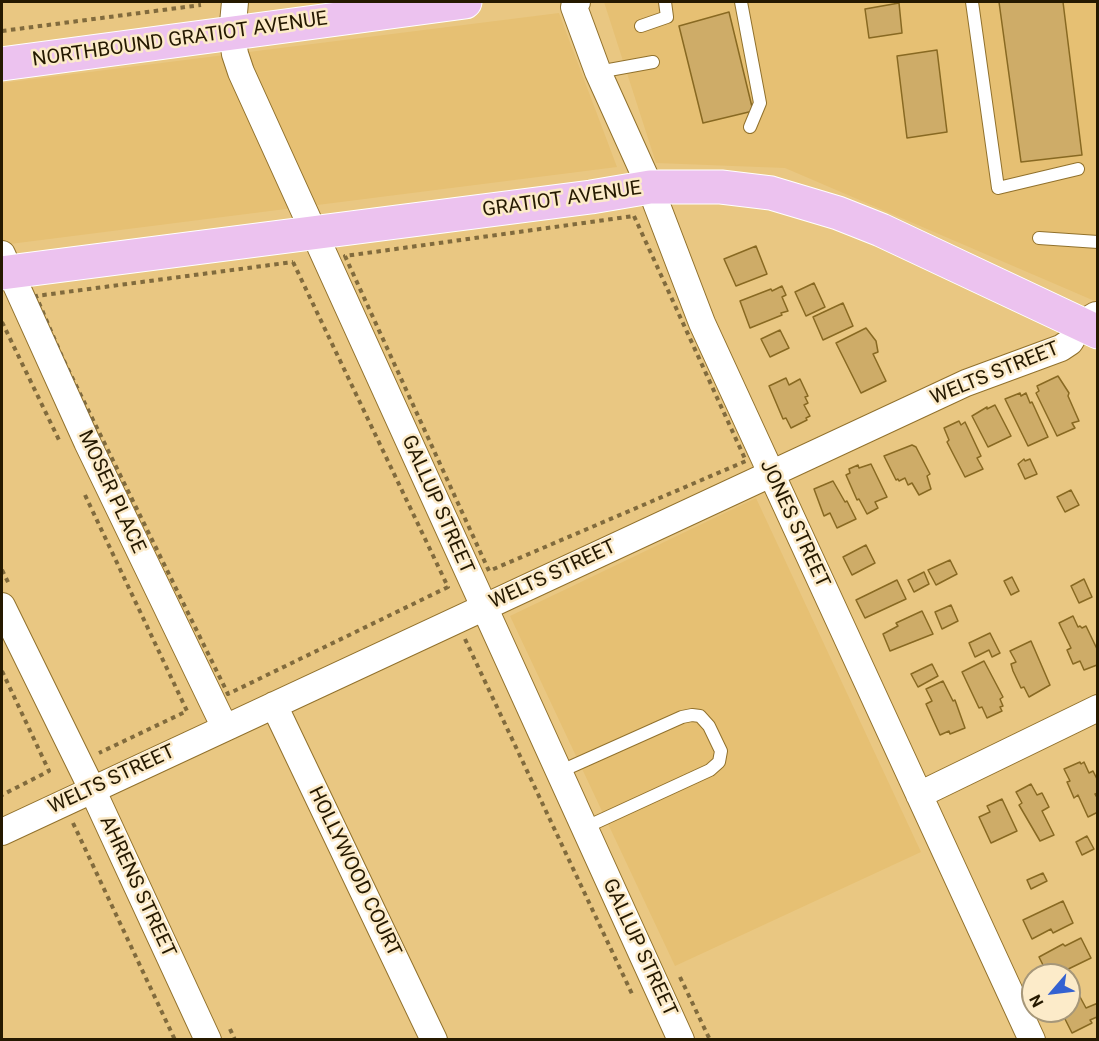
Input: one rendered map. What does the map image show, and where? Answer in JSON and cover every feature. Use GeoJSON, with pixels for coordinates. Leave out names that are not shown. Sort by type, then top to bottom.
{"type":"FeatureCollection","features":[{"type":"Feature","properties":{"kind":"main road","name":"NORTHBOUND GRATIOT AVENUE"},"geometry":{"type":"LineString","coordinates":[[2,63],[461,2]]}},
{"type":"Feature","properties":{"kind":"main road","name":"GRATIOT AVENUE"},"geometry":{"type":"LineString","coordinates":[[4,266],[315,232],[650,188],[721,187],[771,193],[838,213],[1092,324]]}},
{"type":"Feature","properties":{"kind":"street","name":"GALLUP STREET"},"geometry":{"type":"LineString","coordinates":[[235,2],[232,34],[241,72],[681,1040]]}},
{"type":"Feature","properties":{"kind":"street","name":"JONES STREET"},"geometry":{"type":"LineString","coordinates":[[577,2],[574,7],[598,72],[650,188],[702,323],[1032,1040]]}},
{"type":"Feature","properties":{"kind":"street","name":"MOSER PLACE"},"geometry":{"type":"LineString","coordinates":[[4,266],[225,728]]}},
{"type":"Feature","properties":{"kind":"street","name":"WELTS STREET"},"geometry":{"type":"LineString","coordinates":[[2,831],[966,383],[1061,348],[1092,324]]}},
{"type":"Feature","properties":{"kind":"street","name":"AHRENS STREET"},"geometry":{"type":"LineString","coordinates":[[2,606],[92,789],[208,1040]]}},
{"type":"Feature","properties":{"kind":"street","name":"HOLLYWOOD COURT"},"geometry":{"type":"LineString","coordinates":[[274,705],[434,1040]]}},
{"type":"Feature","properties":{"kind":"street"},"geometry":{"type":"LineString","coordinates":[[919,795],[1098,708]]}},
{"type":"Feature","properties":{"kind":"lane"},"geometry":{"type":"LineString","coordinates":[[641,26],[667,17],[665,2]]}},
{"type":"Feature","properties":{"kind":"lane"},"geometry":{"type":"LineString","coordinates":[[741,2],[760,103],[750,127]]}},
{"type":"Feature","properties":{"kind":"lane"},"geometry":{"type":"LineString","coordinates":[[972,2],[998,188],[1078,169]]}},
{"type":"Feature","properties":{"kind":"lane"},"geometry":{"type":"LineString","coordinates":[[598,72],[653,62]]}},
{"type":"Feature","properties":{"kind":"lane"},"geometry":{"type":"LineString","coordinates":[[1039,238],[1098,242]]}},
{"type":"Feature","properties":{"kind":"lane"},"geometry":{"type":"LineString","coordinates":[[559,772],[682,717],[700,716],[709,726],[721,751],[719,762],[710,770],[584,828]]}},
{"type":"Feature","properties":{"kind":"path"},"geometry":{"type":"LineString","coordinates":[[2,31],[201,5]]}},
{"type":"Feature","properties":{"kind":"path"},"geometry":{"type":"LineString","coordinates":[[634,216],[746,461],[489,571],[345,256],[634,216]]}},
{"type":"Feature","properties":{"kind":"path"},"geometry":{"type":"LineString","coordinates":[[293,262],[299,273],[448,587],[228,694],[63,359],[36,296],[293,262]]}},
{"type":"Feature","properties":{"kind":"path"},"geometry":{"type":"LineString","coordinates":[[2,322],[62,447]]}},
{"type":"Feature","properties":{"kind":"path"},"geometry":{"type":"LineString","coordinates":[[82,489],[187,711],[99,753]]}},
{"type":"Feature","properties":{"kind":"path"},"geometry":{"type":"LineString","coordinates":[[464,635],[634,996]]}},
{"type":"Feature","properties":{"kind":"path"},"geometry":{"type":"LineString","coordinates":[[2,672],[49,771],[2,795]]}},
{"type":"Feature","properties":{"kind":"path"},"geometry":{"type":"LineString","coordinates":[[70,818],[175,1040]]}},
{"type":"Feature","properties":{"kind":"path"},"geometry":{"type":"LineString","coordinates":[[225,1018],[235,1040]]}},
{"type":"Feature","properties":{"kind":"shaded area"},"geometry":{"type":"Polygon","coordinates":[[[604,2],[1097,2],[1097,302],[785,168],[656,163],[604,2]]]}},
{"type":"Feature","properties":{"kind":"shaded area"},"geometry":{"type":"Polygon","coordinates":[[[559,13],[617,167],[2,245],[2,83],[559,13]]]}},
{"type":"Feature","properties":{"kind":"shaded area"},"geometry":{"type":"Polygon","coordinates":[[[756,498],[921,852],[675,966],[510,616],[756,498]]]}},
{"type":"Feature","properties":{"kind":"building"},"geometry":{"type":"Polygon","coordinates":[[[999,2],[1063,2],[1082,155],[1021,162],[999,2]]]}},
{"type":"Feature","properties":{"kind":"building"},"geometry":{"type":"Polygon","coordinates":[[[899,3],[902,33],[869,38],[865,9],[899,3]]]}},
{"type":"Feature","properties":{"kind":"building"},"geometry":{"type":"Polygon","coordinates":[[[729,12],[753,111],[703,123],[679,26],[729,12]]]}},
{"type":"Feature","properties":{"kind":"building"},"geometry":{"type":"Polygon","coordinates":[[[937,50],[947,132],[907,138],[897,56],[937,50]]]}},
{"type":"Feature","properties":{"kind":"building"},"geometry":{"type":"Polygon","coordinates":[[[756,246],[767,274],[736,286],[724,259],[756,246]]]}},
{"type":"Feature","properties":{"kind":"building"},"geometry":{"type":"Polygon","coordinates":[[[814,283],[825,307],[806,316],[795,292],[814,283]]]}},
{"type":"Feature","properties":{"kind":"building"},"geometry":{"type":"Polygon","coordinates":[[[782,286],[786,295],[782,297],[788,311],[750,328],[740,301],[782,286]]]}},
{"type":"Feature","properties":{"kind":"building"},"geometry":{"type":"Polygon","coordinates":[[[843,303],[853,326],[823,340],[813,317],[843,303]]]}},
{"type":"Feature","properties":{"kind":"building"},"geometry":{"type":"Polygon","coordinates":[[[866,328],[876,341],[878,352],[873,354],[886,381],[861,393],[836,343],[866,328]]]}},
{"type":"Feature","properties":{"kind":"building"},"geometry":{"type":"Polygon","coordinates":[[[780,330],[789,348],[770,357],[761,339],[780,330]]]}},
{"type":"Feature","properties":{"kind":"building"},"geometry":{"type":"Polygon","coordinates":[[[1058,376],[1069,393],[1068,396],[1079,421],[1072,423],[1075,428],[1057,436],[1036,393],[1039,391],[1037,386],[1058,376]]]}},
{"type":"Feature","properties":{"kind":"building"},"geometry":{"type":"Polygon","coordinates":[[[786,378],[789,385],[800,379],[808,396],[805,397],[808,403],[804,405],[810,416],[791,428],[786,418],[783,419],[769,386],[786,378]]]}},
{"type":"Feature","properties":{"kind":"building"},"geometry":{"type":"Polygon","coordinates":[[[1020,393],[1021,396],[1026,393],[1030,403],[1032,402],[1048,437],[1028,446],[1005,399],[1020,393]]]}},
{"type":"Feature","properties":{"kind":"building"},"geometry":{"type":"Polygon","coordinates":[[[995,405],[1011,436],[988,447],[972,416],[995,405]]]}},
{"type":"Feature","properties":{"kind":"building"},"geometry":{"type":"Polygon","coordinates":[[[959,421],[961,425],[965,422],[981,456],[977,458],[983,469],[965,477],[947,442],[949,440],[944,428],[959,421]]]}},
{"type":"Feature","properties":{"kind":"building"},"geometry":{"type":"Polygon","coordinates":[[[912,445],[916,447],[930,474],[927,476],[931,489],[919,495],[912,483],[908,485],[905,478],[896,480],[884,456],[912,445]]]}},
{"type":"Feature","properties":{"kind":"building"},"geometry":{"type":"Polygon","coordinates":[[[1024,459],[1025,461],[1030,459],[1037,474],[1025,479],[1018,464],[1024,459]]]}},
{"type":"Feature","properties":{"kind":"building"},"geometry":{"type":"Polygon","coordinates":[[[871,464],[887,497],[875,502],[878,508],[867,514],[859,499],[857,500],[846,475],[850,473],[849,469],[858,465],[859,468],[871,464]]]}},
{"type":"Feature","properties":{"kind":"building"},"geometry":{"type":"Polygon","coordinates":[[[833,481],[856,519],[837,528],[830,513],[824,516],[814,489],[833,481]]]}},
{"type":"Feature","properties":{"kind":"building"},"geometry":{"type":"Polygon","coordinates":[[[1071,490],[1079,505],[1065,512],[1057,497],[1071,490]]]}},
{"type":"Feature","properties":{"kind":"building"},"geometry":{"type":"Polygon","coordinates":[[[866,545],[875,563],[852,575],[843,557],[866,545]]]}},
{"type":"Feature","properties":{"kind":"building"},"geometry":{"type":"Polygon","coordinates":[[[950,560],[957,574],[936,585],[928,570],[950,560]]]}},
{"type":"Feature","properties":{"kind":"building"},"geometry":{"type":"Polygon","coordinates":[[[924,572],[929,584],[914,592],[908,580],[924,572]]]}},
{"type":"Feature","properties":{"kind":"building"},"geometry":{"type":"Polygon","coordinates":[[[1012,577],[1019,591],[1011,595],[1004,581],[1012,577]]]}},
{"type":"Feature","properties":{"kind":"building"},"geometry":{"type":"Polygon","coordinates":[[[1084,579],[1092,597],[1079,603],[1071,586],[1084,579]]]}},
{"type":"Feature","properties":{"kind":"building"},"geometry":{"type":"Polygon","coordinates":[[[897,580],[906,599],[865,618],[856,600],[897,580]]]}},
{"type":"Feature","properties":{"kind":"building"},"geometry":{"type":"Polygon","coordinates":[[[951,605],[958,621],[942,629],[935,612],[951,605]]]}},
{"type":"Feature","properties":{"kind":"building"},"geometry":{"type":"Polygon","coordinates":[[[922,611],[933,634],[890,651],[883,634],[898,626],[896,623],[922,611]]]}},
{"type":"Feature","properties":{"kind":"building"},"geometry":{"type":"Polygon","coordinates":[[[1073,616],[1078,627],[1086,626],[1098,651],[1097,665],[1084,670],[1080,661],[1073,664],[1067,650],[1071,648],[1059,623],[1073,616]]]}},
{"type":"Feature","properties":{"kind":"building"},"geometry":{"type":"Polygon","coordinates":[[[990,633],[1000,653],[992,657],[989,650],[975,657],[969,643],[990,633]]]}},
{"type":"Feature","properties":{"kind":"building"},"geometry":{"type":"Polygon","coordinates":[[[1031,641],[1050,685],[1029,697],[1024,687],[1021,688],[1013,671],[1011,664],[1016,662],[1010,651],[1031,641]]]}},
{"type":"Feature","properties":{"kind":"building"},"geometry":{"type":"Polygon","coordinates":[[[984,661],[1003,697],[1000,699],[1003,706],[1000,707],[1002,711],[987,718],[982,707],[979,708],[962,672],[984,661]]]}},
{"type":"Feature","properties":{"kind":"building"},"geometry":{"type":"Polygon","coordinates":[[[932,664],[938,676],[918,687],[911,674],[932,664]]]}},
{"type":"Feature","properties":{"kind":"building"},"geometry":{"type":"Polygon","coordinates":[[[943,681],[953,701],[955,700],[965,728],[940,735],[926,704],[932,701],[926,689],[943,681]]]}},
{"type":"Feature","properties":{"kind":"building"},"geometry":{"type":"Polygon","coordinates":[[[1080,762],[1081,764],[1084,762],[1089,773],[1093,771],[1098,781],[1098,793],[1095,794],[1098,799],[1098,812],[1088,817],[1078,795],[1074,798],[1064,769],[1080,762]]]}},
{"type":"Feature","properties":{"kind":"building"},"geometry":{"type":"Polygon","coordinates":[[[1031,784],[1037,795],[1042,793],[1049,807],[1042,811],[1054,835],[1040,841],[1019,805],[1022,803],[1016,792],[1031,784]]]}},
{"type":"Feature","properties":{"kind":"building"},"geometry":{"type":"Polygon","coordinates":[[[1002,799],[1017,831],[991,843],[979,817],[990,812],[987,806],[1002,799]]]}},
{"type":"Feature","properties":{"kind":"building"},"geometry":{"type":"Polygon","coordinates":[[[1087,836],[1094,849],[1082,855],[1076,842],[1087,836]]]}},
{"type":"Feature","properties":{"kind":"building"},"geometry":{"type":"Polygon","coordinates":[[[1043,873],[1047,881],[1031,889],[1027,880],[1043,873]]]}},
{"type":"Feature","properties":{"kind":"building"},"geometry":{"type":"Polygon","coordinates":[[[1063,901],[1073,923],[1053,933],[1051,929],[1032,939],[1023,920],[1063,901]]]}},
{"type":"Feature","properties":{"kind":"building"},"geometry":{"type":"Polygon","coordinates":[[[1081,938],[1091,958],[1081,963],[1042,963],[1039,957],[1063,944],[1065,946],[1081,938]]]}},
{"type":"Feature","properties":{"kind":"building"},"geometry":{"type":"Polygon","coordinates":[[[1081,999],[1086,1008],[1098,1003],[1097,1017],[1090,1020],[1092,1023],[1072,1033],[1067,1023],[1081,1023],[1081,999]]]}}]}
